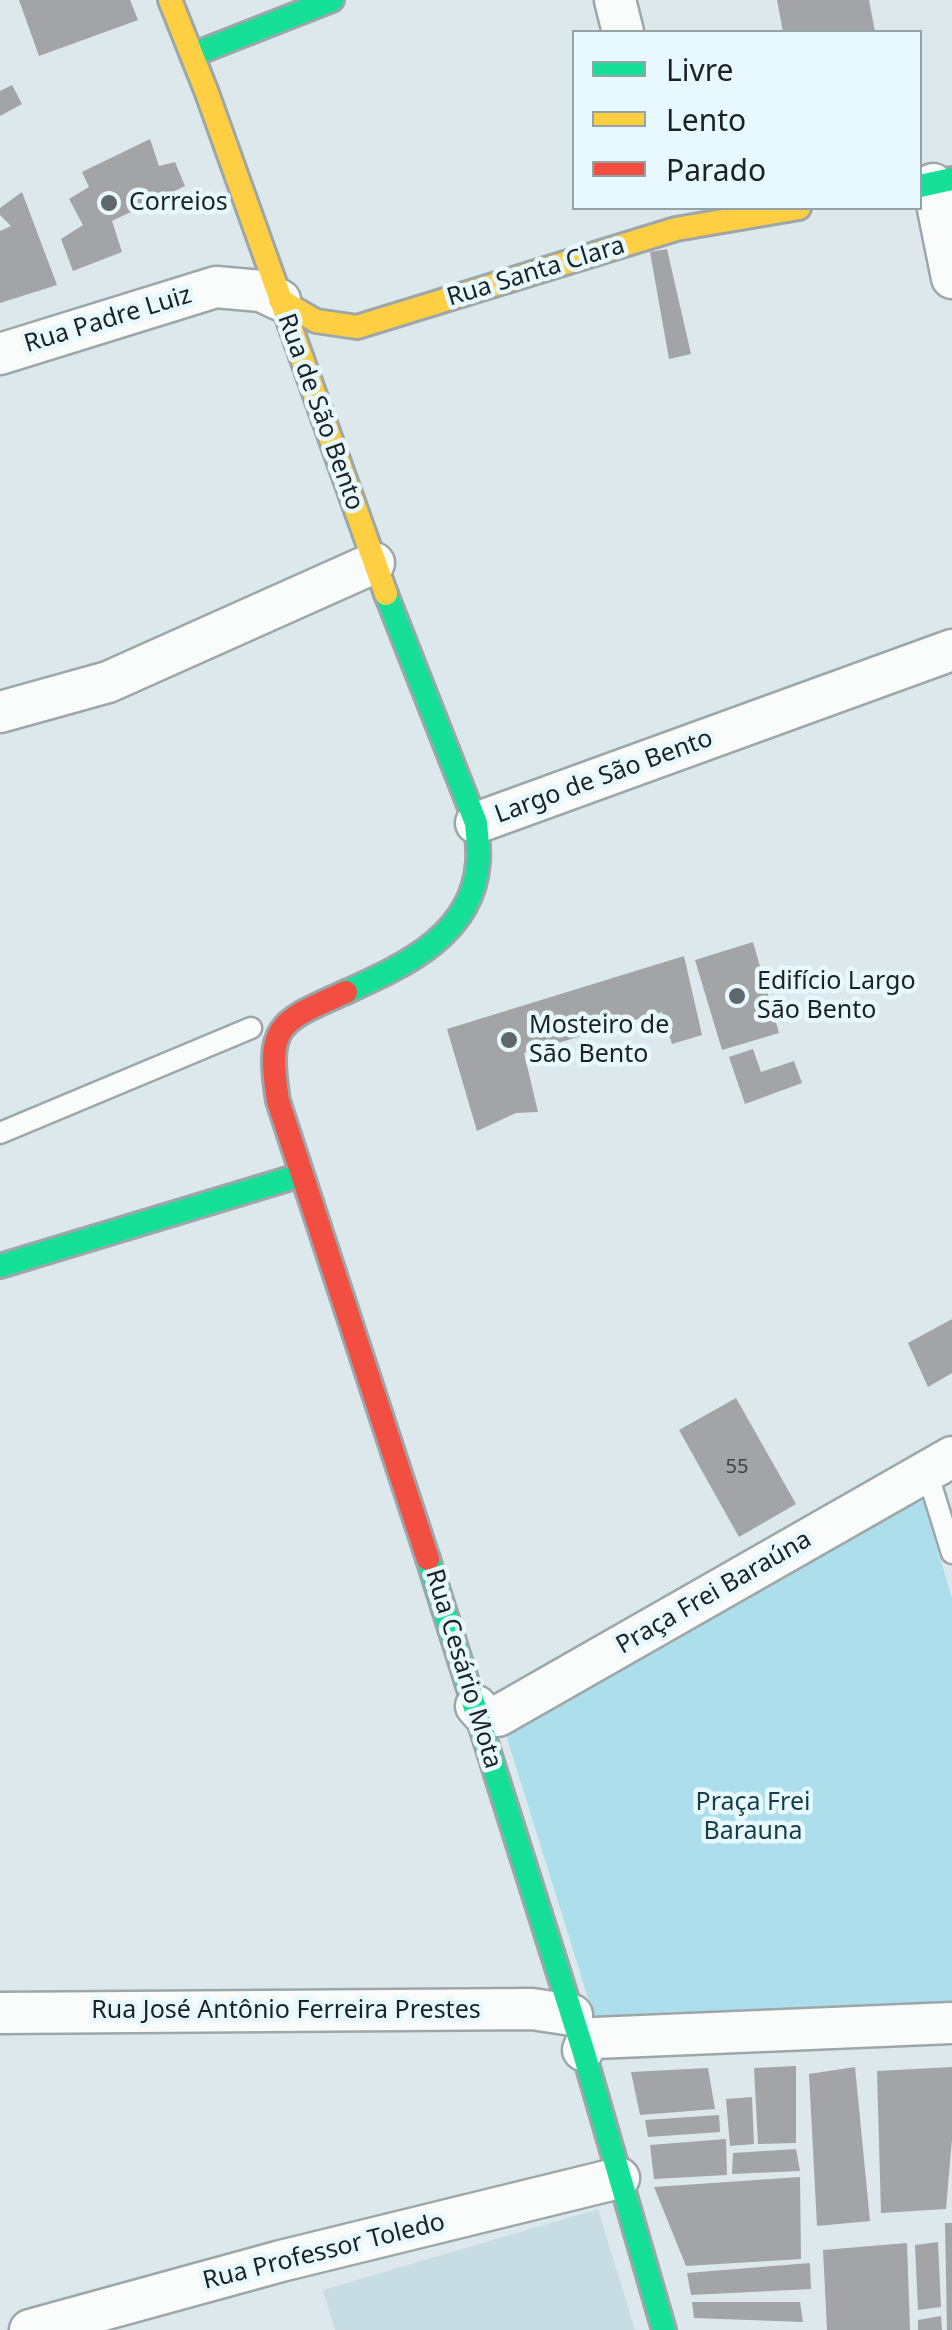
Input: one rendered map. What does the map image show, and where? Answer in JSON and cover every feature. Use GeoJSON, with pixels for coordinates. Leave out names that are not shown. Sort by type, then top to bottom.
{"type":"FeatureCollection","features":[{"type":"Feature","properties":{"kind":"main road","name":"Rua de São Bento"},"geometry":{"type":"LineString","coordinates":[[170,0],[374,563],[476,823]]}},
{"type":"Feature","properties":{"kind":"main road"},"geometry":{"type":"LineString","coordinates":[[192,56],[332,0]]}},
{"type":"Feature","properties":{"kind":"main road","name":"Rua Santa Clara"},"geometry":{"type":"LineString","coordinates":[[280,300],[318,323],[334,328],[356,327],[673,218],[774,210]]}},
{"type":"Feature","properties":{"kind":"main road","name":"Largo de São Bento"},"geometry":{"type":"LineString","coordinates":[[272,1050],[294,1016],[411,961],[459,920],[478,882],[480,846],[476,823]]}},
{"type":"Feature","properties":{"kind":"main road"},"geometry":{"type":"LineString","coordinates":[[252,1028],[272,1050]]}},
{"type":"Feature","properties":{"kind":"main road","name":"Rua Cesário Mota"},"geometry":{"type":"LineString","coordinates":[[272,1050],[278,1101],[476,1706],[578,2033],[664,2330]]}},
{"type":"Feature","properties":{"kind":"main road"},"geometry":{"type":"LineString","coordinates":[[0,1266],[301,1175]]}},
{"type":"Feature","properties":{"kind":"street"},"geometry":{"type":"LineString","coordinates":[[615,0],[623,30]]}},
{"type":"Feature","properties":{"kind":"street"},"geometry":{"type":"LineString","coordinates":[[935,183],[952,278]]}},
{"type":"Feature","properties":{"kind":"street","name":"Rua Padre Luiz"},"geometry":{"type":"LineString","coordinates":[[216,286],[241,262],[256,232]]}},
{"type":"Feature","properties":{"kind":"street","name":"Rua Padre Luiz"},"geometry":{"type":"LineString","coordinates":[[0,354],[216,286],[261,291],[280,300]]}},
{"type":"Feature","properties":{"kind":"street"},"geometry":{"type":"LineString","coordinates":[[0,712],[108,682],[374,563]]}},
{"type":"Feature","properties":{"kind":"street","name":"Largo de São Bento"},"geometry":{"type":"LineString","coordinates":[[476,823],[952,650]]}},
{"type":"Feature","properties":{"kind":"street","name":"Praça Frei Baraúna"},"geometry":{"type":"LineString","coordinates":[[476,1706],[483,1714],[498,1716],[940,1464]]}},
{"type":"Feature","properties":{"kind":"street","name":"Rua José Antônio Ferreira Prestes"},"geometry":{"type":"LineString","coordinates":[[0,2013],[532,2009],[578,2033]]}},
{"type":"Feature","properties":{"kind":"street"},"geometry":{"type":"LineString","coordinates":[[578,2033],[586,2043],[595,2038],[952,2023]]}},
{"type":"Feature","properties":{"kind":"street","name":"Rua Professor Toledo"},"geometry":{"type":"LineString","coordinates":[[30,2330],[281,2261],[618,2178]]}},
{"type":"Feature","properties":{"kind":"lane"},"geometry":{"type":"LineString","coordinates":[[0,1133],[252,1028]]}},
{"type":"Feature","properties":{"kind":"lane"},"geometry":{"type":"LineString","coordinates":[[940,1464],[952,1553]]}},
{"type":"Feature","properties":{"kind":"shaded area"},"geometry":{"type":"Polygon","coordinates":[[[598,2209],[635,2330],[335,2330],[323,2290],[598,2209]]]}},
{"type":"Feature","properties":{"kind":"green space","name":"Praça Frei Barauna"},"geometry":{"type":"Polygon","coordinates":[[[916,1495],[923,1501],[952,1598],[952,2009],[595,2020],[507,1738],[512,1729],[916,1495]]]}},
{"type":"Feature","properties":{"kind":"building"},"geometry":{"type":"Polygon","coordinates":[[[19,0],[130,0],[138,20],[39,56],[19,0]]]}},
{"type":"Feature","properties":{"kind":"building"},"geometry":{"type":"Polygon","coordinates":[[[777,0],[869,0],[875,30],[783,30],[777,0]]]}},
{"type":"Feature","properties":{"kind":"building"},"geometry":{"type":"Polygon","coordinates":[[[12,85],[22,104],[0,116],[0,91],[12,85]]]}},
{"type":"Feature","properties":{"kind":"building","name":"Correios"},"geometry":{"type":"Polygon","coordinates":[[[150,139],[159,166],[175,162],[185,186],[112,221],[122,252],[73,271],[61,239],[83,225],[69,199],[89,187],[82,172],[150,139]]]}},
{"type":"Feature","properties":{"kind":"building"},"geometry":{"type":"Polygon","coordinates":[[[22,192],[57,285],[0,303],[0,231],[11,226],[0,215],[0,208],[22,192]]]}},
{"type":"Feature","properties":{"kind":"building"},"geometry":{"type":"Polygon","coordinates":[[[667,249],[691,354],[669,359],[650,252],[667,249]]]}},
{"type":"Feature","properties":{"kind":"building","name":"Edifício Largo São Bento"},"geometry":{"type":"Polygon","coordinates":[[[753,942],[779,1033],[722,1050],[695,960],[753,942]]]}},
{"type":"Feature","properties":{"kind":"building","name":"Mosteiro de São Bento"},"geometry":{"type":"Polygon","coordinates":[[[684,956],[702,1035],[672,1044],[662,1012],[524,1053],[538,1112],[516,1113],[477,1131],[447,1029],[684,956]]]}},
{"type":"Feature","properties":{"kind":"building","name":"Edifício Largo São Bento"},"geometry":{"type":"Polygon","coordinates":[[[753,1049],[761,1072],[794,1061],[802,1083],[745,1104],[729,1057],[753,1049]]]}},
{"type":"Feature","properties":{"kind":"building"},"geometry":{"type":"Polygon","coordinates":[[[952,1319],[952,1373],[928,1387],[908,1343],[952,1319]]]}},
{"type":"Feature","properties":{"kind":"building"},"geometry":{"type":"Polygon","coordinates":[[[736,1398],[796,1504],[739,1537],[679,1430],[736,1398]]]}},
{"type":"Feature","properties":{"kind":"building"},"geometry":{"type":"Polygon","coordinates":[[[796,2066],[796,2143],[758,2144],[754,2068],[796,2066]]]}},
{"type":"Feature","properties":{"kind":"building"},"geometry":{"type":"Polygon","coordinates":[[[855,2067],[870,2221],[817,2226],[809,2074],[855,2067]]]}},
{"type":"Feature","properties":{"kind":"building"},"geometry":{"type":"Polygon","coordinates":[[[952,2067],[952,2139],[946,2209],[881,2213],[877,2071],[952,2067]]]}},
{"type":"Feature","properties":{"kind":"building"},"geometry":{"type":"Polygon","coordinates":[[[708,2068],[715,2109],[640,2115],[631,2072],[708,2068]]]}},
{"type":"Feature","properties":{"kind":"building"},"geometry":{"type":"Polygon","coordinates":[[[752,2097],[754,2144],[730,2146],[726,2099],[752,2097]]]}},
{"type":"Feature","properties":{"kind":"building"},"geometry":{"type":"Polygon","coordinates":[[[719,2115],[720,2132],[648,2137],[645,2120],[719,2115]]]}},
{"type":"Feature","properties":{"kind":"building"},"geometry":{"type":"Polygon","coordinates":[[[726,2139],[727,2175],[654,2179],[650,2145],[726,2139]]]}},
{"type":"Feature","properties":{"kind":"building"},"geometry":{"type":"Polygon","coordinates":[[[796,2149],[800,2171],[732,2174],[733,2153],[796,2149]]]}},
{"type":"Feature","properties":{"kind":"building"},"geometry":{"type":"Polygon","coordinates":[[[800,2177],[801,2259],[686,2266],[654,2187],[800,2177]]]}},
{"type":"Feature","properties":{"kind":"building"},"geometry":{"type":"Polygon","coordinates":[[[945,2223],[952,2223],[952,2330],[947,2330],[945,2223]]]}},
{"type":"Feature","properties":{"kind":"building"},"geometry":{"type":"Polygon","coordinates":[[[938,2242],[941,2307],[918,2310],[915,2245],[938,2242]]]}},
{"type":"Feature","properties":{"kind":"building"},"geometry":{"type":"Polygon","coordinates":[[[907,2243],[910,2330],[827,2330],[823,2250],[907,2243]]]}},
{"type":"Feature","properties":{"kind":"building"},"geometry":{"type":"Polygon","coordinates":[[[810,2263],[811,2289],[691,2295],[687,2273],[810,2263]]]}},
{"type":"Feature","properties":{"kind":"building"},"geometry":{"type":"Polygon","coordinates":[[[692,2302],[800,2302],[803,2322],[694,2318],[692,2302]]]}},
{"type":"Feature","properties":{"kind":"building"},"geometry":{"type":"Polygon","coordinates":[[[941,2316],[942,2330],[918,2330],[918,2320],[941,2316]]]}},
{"type":"Feature","properties":{"kind":"traffic: fast"},"geometry":{"type":"LineString","coordinates":[[192,55],[332,0]]}},
{"type":"Feature","properties":{"kind":"traffic: fast"},"geometry":{"type":"LineString","coordinates":[[922,186],[952,179]]}},
{"type":"Feature","properties":{"kind":"traffic: fast"},"geometry":{"type":"LineString","coordinates":[[346,992],[391,971],[450,928],[464,909],[478,862],[476,823],[386,594]]}},
{"type":"Feature","properties":{"kind":"traffic: fast"},"geometry":{"type":"LineString","coordinates":[[0,1266],[301,1175]]}},
{"type":"Feature","properties":{"kind":"traffic: fast"},"geometry":{"type":"LineString","coordinates":[[428,1559],[583,2050],[664,2330]]}},
{"type":"Feature","properties":{"kind":"traffic: slow"},"geometry":{"type":"LineString","coordinates":[[170,0],[386,594]]}},
{"type":"Feature","properties":{"kind":"traffic: slow"},"geometry":{"type":"LineString","coordinates":[[280,300],[316,321],[357,327],[676,229],[787,210]]}},
{"type":"Feature","properties":{"kind":"traffic: jam"},"geometry":{"type":"LineString","coordinates":[[346,992],[305,1011],[282,1029],[274,1056],[278,1101],[428,1559]]}},
{"type":"Feature","properties":{"kind":"place","name":"Correios"},"geometry":{"type":"Point","coordinates":[109,203]}},
{"type":"Feature","properties":{"kind":"place","name":"Edifício Largo São Bento"},"geometry":{"type":"Point","coordinates":[737,996]}},
{"type":"Feature","properties":{"kind":"place","name":"Mosteiro de São Bento"},"geometry":{"type":"Point","coordinates":[509,1040]}}]}
